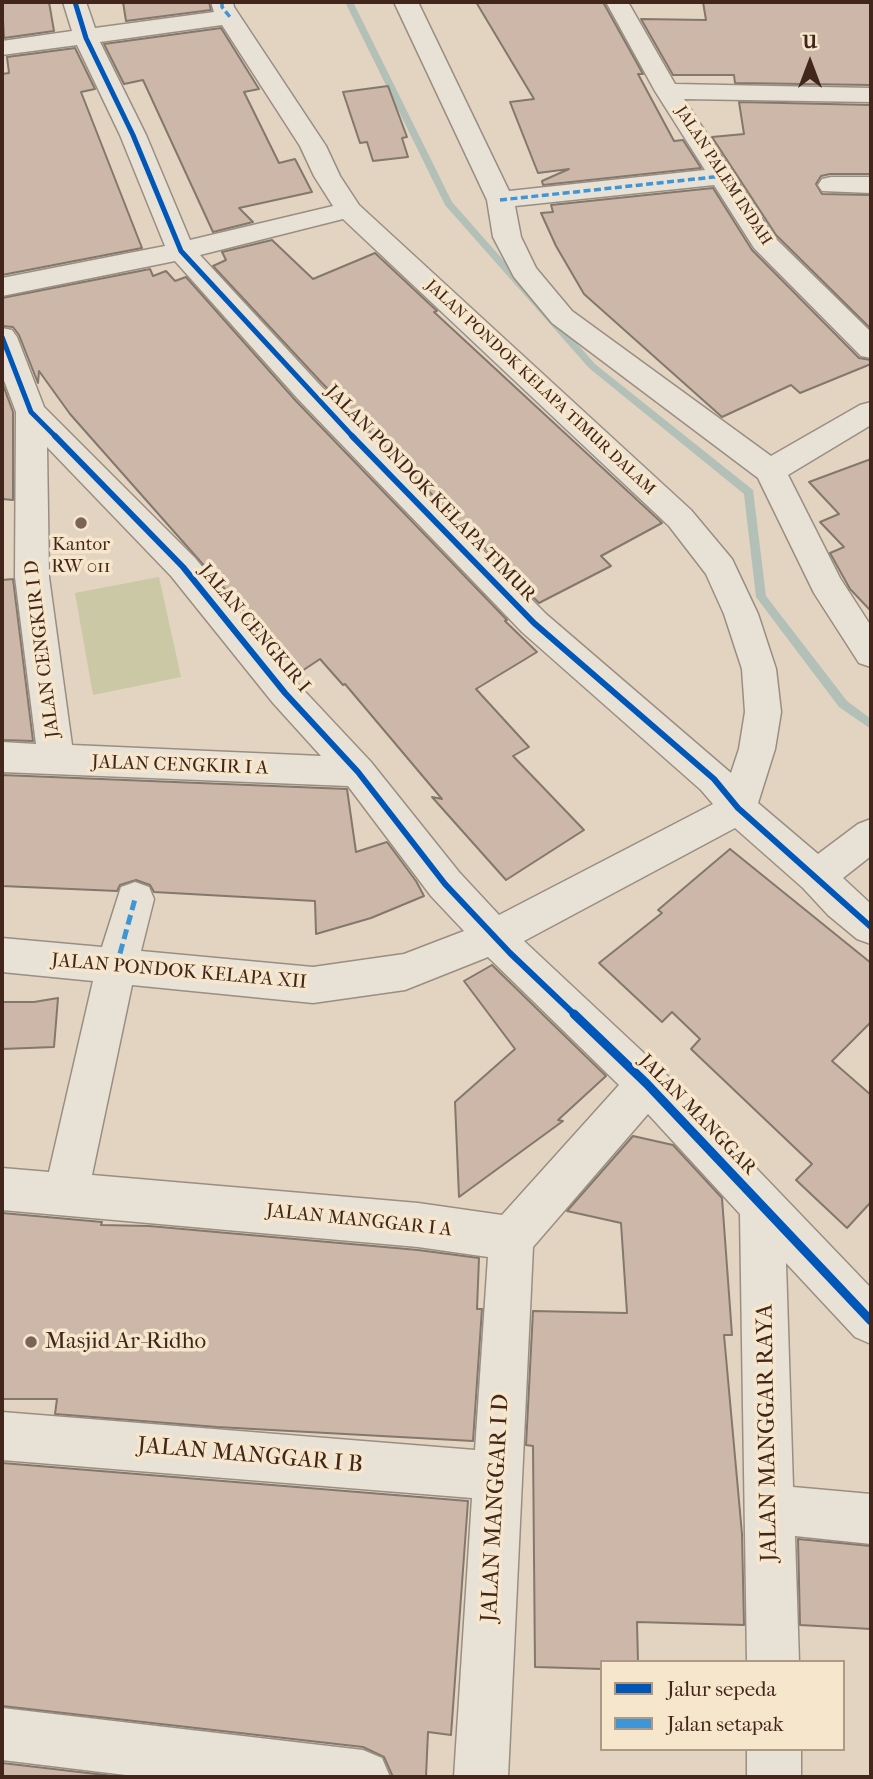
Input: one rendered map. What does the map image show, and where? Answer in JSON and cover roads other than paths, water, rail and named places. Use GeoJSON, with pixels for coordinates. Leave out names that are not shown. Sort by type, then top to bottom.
{"type":"FeatureCollection","features":[{"type":"Feature","properties":{"kind":"street","name":"JALAN PONDOK KELAPA TIMUR"},"geometry":{"type":"LineString","coordinates":[[75,2],[86,38],[128,124],[181,251],[309,392],[534,623],[714,779],[738,808],[871,927]]}},
{"type":"Feature","properties":{"kind":"street"},"geometry":{"type":"LineString","coordinates":[[406,2],[500,200],[507,237],[524,271],[562,317],[770,471],[826,584],[871,654]]}},
{"type":"Feature","properties":{"kind":"street","name":"JALAN PALEM INDAH"},"geometry":{"type":"LineString","coordinates":[[617,2],[667,91],[771,250],[871,349]]}},
{"type":"Feature","properties":{"kind":"street"},"geometry":{"type":"LineString","coordinates":[[2,48],[86,38],[226,9]]}},
{"type":"Feature","properties":{"kind":"street","name":"JALAN PONDOK KELAPA TIMUR DALAM"},"geometry":{"type":"LineString","coordinates":[[226,9],[313,146],[327,176],[349,210],[680,518],[720,568],[741,614],[759,668],[763,712],[757,749],[738,808]]}},
{"type":"Feature","properties":{"kind":"street","name":"JALAN PALEM INDAH"},"geometry":{"type":"LineString","coordinates":[[667,91],[871,95]]}},
{"type":"Feature","properties":{"kind":"street"},"geometry":{"type":"LineString","coordinates":[[500,200],[723,176]]}},
{"type":"Feature","properties":{"kind":"street"},"geometry":{"type":"LineString","coordinates":[[831,186],[871,185]]}},
{"type":"Feature","properties":{"kind":"street"},"geometry":{"type":"LineString","coordinates":[[2,287],[181,251],[349,210]]}},
{"type":"Feature","properties":{"kind":"street","name":"JALAN CENGKIR I"},"geometry":{"type":"LineString","coordinates":[[2,337],[18,402],[183,567],[285,693],[358,772],[444,884],[494,937]]}},
{"type":"Feature","properties":{"kind":"street","name":"JALAN CENGKIR I D"},"geometry":{"type":"LineString","coordinates":[[18,402],[32,577],[56,761]]}},
{"type":"Feature","properties":{"kind":"street"},"geometry":{"type":"LineString","coordinates":[[770,471],[871,412]]}},
{"type":"Feature","properties":{"kind":"street","name":"JALAN CENGKIR I A"},"geometry":{"type":"LineString","coordinates":[[2,757],[358,772]]}},
{"type":"Feature","properties":{"kind":"street","name":"JALAN PONDOK KELAPA XII"},"geometry":{"type":"LineString","coordinates":[[2,955],[313,985],[405,972],[494,937],[738,808]]}},
{"type":"Feature","properties":{"kind":"street"},"geometry":{"type":"LineString","coordinates":[[817,876],[871,835]]}},
{"type":"Feature","properties":{"kind":"street"},"geometry":{"type":"LineString","coordinates":[[66,1195],[116,968],[135,899]]}},
{"type":"Feature","properties":{"kind":"street","name":"JALAN MANGGAR"},"geometry":{"type":"LineString","coordinates":[[494,937],[647,1084],[871,1321]]}},
{"type":"Feature","properties":{"kind":"street"},"geometry":{"type":"LineString","coordinates":[[511,1238],[647,1084]]}},
{"type":"Feature","properties":{"kind":"street","name":"JALAN MANGGAR I A"},"geometry":{"type":"LineString","coordinates":[[2,1189],[418,1225],[511,1238]]}},
{"type":"Feature","properties":{"kind":"street","name":"JALAN MANGGAR RAYA"},"geometry":{"type":"LineString","coordinates":[[762,1205],[773,1660]]}},
{"type":"Feature","properties":{"kind":"street","name":"JALAN MANGGAR I D"},"geometry":{"type":"LineString","coordinates":[[481,1777],[511,1238]]}},
{"type":"Feature","properties":{"kind":"street","name":"JALAN MANGGAR I B"},"geometry":{"type":"LineString","coordinates":[[2,1436],[497,1476]]}},
{"type":"Feature","properties":{"kind":"street"},"geometry":{"type":"LineString","coordinates":[[771,1509],[871,1519]]}},
{"type":"Feature","properties":{"kind":"street"},"geometry":{"type":"LineString","coordinates":[[2,1734],[363,1777]]}},
{"type":"Feature","properties":{"kind":"street"},"geometry":{"type":"LineString","coordinates":[[774,1751],[774,1777]]}},
{"type":"Feature","properties":{"kind":"waterway"},"geometry":{"type":"LineString","coordinates":[[349,2],[448,203],[592,366],[749,493],[761,597],[843,704],[871,725]]}},
{"type":"Feature","properties":{"kind":"place","name":"Kantor RW 011"},"geometry":{"type":"Point","coordinates":[81,523]}},
{"type":"Feature","properties":{"kind":"place","name":"Masjid Ar-Ridho"},"geometry":{"type":"Point","coordinates":[31,1342]}}]}
